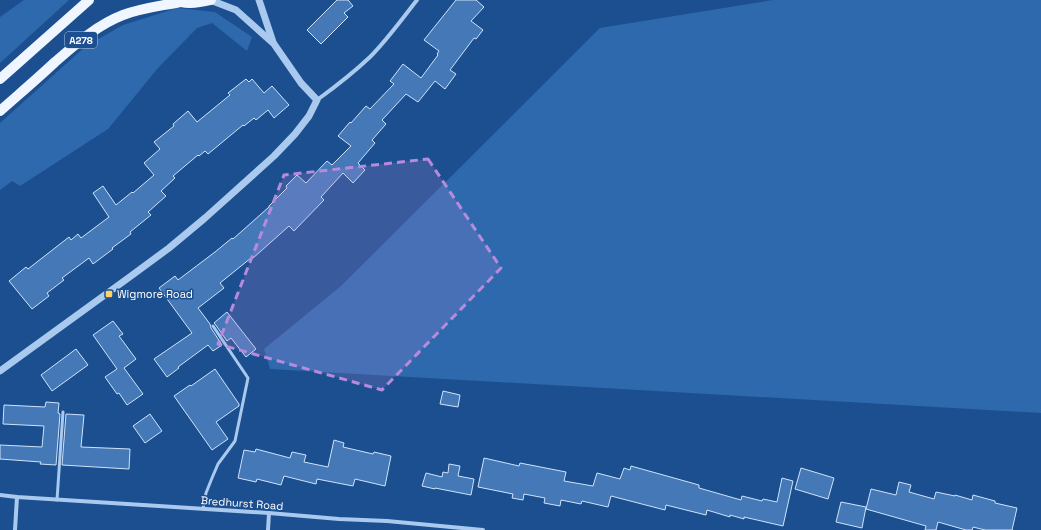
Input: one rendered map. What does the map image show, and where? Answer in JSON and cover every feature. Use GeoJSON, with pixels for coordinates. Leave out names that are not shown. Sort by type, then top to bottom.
{"type":"FeatureCollection","features":[{"type":"Feature","properties":{"kind":"main road","name":"A278"},"geometry":{"type":"LineString","coordinates":[[0,79],[89,0]]}},
{"type":"Feature","properties":{"kind":"main road"},"geometry":{"type":"LineString","coordinates":[[177,1],[197,3],[210,0]]}},
{"type":"Feature","properties":{"kind":"main road","name":"A278"},"geometry":{"type":"LineString","coordinates":[[0,111],[93,31],[123,15],[177,1]]}},
{"type":"Feature","properties":{"kind":"street"},"geometry":{"type":"LineString","coordinates":[[210,0],[236,10],[274,44],[301,83],[317,100]]}},
{"type":"Feature","properties":{"kind":"street"},"geometry":{"type":"LineString","coordinates":[[259,0],[274,44]]}},
{"type":"Feature","properties":{"kind":"street"},"geometry":{"type":"LineString","coordinates":[[0,371],[169,248],[205,218],[274,156],[295,134],[309,116],[317,100],[346,79],[370,57],[417,0]]}},
{"type":"Feature","properties":{"kind":"street","name":"Bredhurst Road"},"geometry":{"type":"LineString","coordinates":[[0,495],[269,513],[483,530]]}},
{"type":"Feature","properties":{"kind":"street"},"geometry":{"type":"LineString","coordinates":[[15,530],[17,497]]}},
{"type":"Feature","properties":{"kind":"street"},"geometry":{"type":"LineString","coordinates":[[268,530],[269,513]]}},
{"type":"Feature","properties":{"kind":"lane"},"geometry":{"type":"LineString","coordinates":[[203,509],[206,493],[218,464],[235,441],[248,378],[213,326]]}},
{"type":"Feature","properties":{"kind":"lane"},"geometry":{"type":"LineString","coordinates":[[57,500],[63,412]]}},
{"type":"Feature","properties":{"kind":"highlighted area"},"geometry":{"type":"Polygon","coordinates":[[[428,159],[501,268],[382,390],[218,344],[284,175],[428,159]]]}},
{"type":"Feature","properties":{"kind":"shaded area"},"geometry":{"type":"Polygon","coordinates":[[[24,0],[69,0],[0,63],[0,17],[24,0]]]}},
{"type":"Feature","properties":{"kind":"shaded area"},"geometry":{"type":"Polygon","coordinates":[[[773,0],[1041,0],[1041,413],[270,369],[264,349],[341,286],[600,28],[773,0]]]}},
{"type":"Feature","properties":{"kind":"shaded area"},"geometry":{"type":"Polygon","coordinates":[[[177,8],[215,12],[252,37],[247,51],[212,23],[197,28],[158,68],[108,129],[20,186],[12,181],[0,190],[0,123],[86,46],[123,25],[177,8]]]}},
{"type":"Feature","properties":{"kind":"building"},"geometry":{"type":"Polygon","coordinates":[[[337,0],[348,0],[353,6],[344,13],[348,17],[321,44],[307,30],[337,0]]]}},
{"type":"Feature","properties":{"kind":"building"},"geometry":{"type":"Polygon","coordinates":[[[456,0],[476,0],[484,7],[471,21],[483,30],[476,39],[474,38],[450,70],[456,74],[445,89],[435,81],[418,102],[406,94],[382,120],[386,124],[372,140],[375,143],[358,163],[365,170],[353,183],[343,173],[321,197],[324,200],[294,231],[289,226],[252,259],[251,258],[220,283],[224,288],[198,308],[210,324],[222,345],[213,351],[208,345],[167,377],[154,359],[192,333],[159,288],[175,276],[178,280],[232,238],[233,239],[269,207],[297,175],[306,183],[327,161],[332,165],[351,146],[338,136],[366,106],[370,109],[394,84],[390,81],[403,64],[421,78],[438,55],[437,54],[439,51],[424,40],[456,0]]]}},
{"type":"Feature","properties":{"kind":"building"},"geometry":{"type":"Polygon","coordinates":[[[246,79],[249,82],[252,79],[264,93],[272,86],[289,105],[274,118],[268,110],[256,120],[254,118],[244,126],[243,125],[208,154],[205,151],[199,156],[198,155],[173,176],[175,178],[161,191],[166,196],[148,212],[151,215],[130,232],[131,234],[93,264],[89,258],[62,278],[64,280],[47,293],[49,296],[32,309],[9,281],[26,267],[28,269],[69,237],[71,240],[78,234],[81,238],[109,217],[93,193],[103,186],[116,205],[132,192],[133,193],[154,175],[144,163],[160,149],[154,142],[174,126],[173,124],[188,111],[197,122],[230,95],[228,93],[246,79]]]}},
{"type":"Feature","properties":{"kind":"building"},"geometry":{"type":"Polygon","coordinates":[[[227,312],[256,349],[246,357],[231,338],[227,341],[214,323],[227,312]]]}},
{"type":"Feature","properties":{"kind":"building"},"geometry":{"type":"Polygon","coordinates":[[[113,321],[123,334],[119,336],[136,359],[124,368],[143,394],[127,405],[105,377],[117,369],[93,335],[113,321]]]}},
{"type":"Feature","properties":{"kind":"building"},"geometry":{"type":"Polygon","coordinates":[[[76,349],[88,365],[52,391],[41,375],[76,349]]]}},
{"type":"Feature","properties":{"kind":"building"},"geometry":{"type":"Polygon","coordinates":[[[215,369],[239,406],[216,422],[228,439],[212,450],[174,396],[215,369]]]}},
{"type":"Feature","properties":{"kind":"building"},"geometry":{"type":"Polygon","coordinates":[[[443,391],[460,395],[458,407],[440,404],[443,391]]]}},
{"type":"Feature","properties":{"kind":"building"},"geometry":{"type":"Polygon","coordinates":[[[46,402],[59,403],[58,413],[60,414],[56,465],[40,464],[41,462],[0,459],[0,445],[42,447],[44,426],[3,424],[4,405],[45,407],[46,402]]]}},
{"type":"Feature","properties":{"kind":"building"},"geometry":{"type":"Polygon","coordinates":[[[66,414],[84,415],[81,447],[130,449],[129,469],[62,465],[66,414]]]}},
{"type":"Feature","properties":{"kind":"building"},"geometry":{"type":"Polygon","coordinates":[[[150,414],[162,431],[145,443],[133,426],[150,414]]]}},
{"type":"Feature","properties":{"kind":"building"},"geometry":{"type":"Polygon","coordinates":[[[334,440],[344,443],[343,447],[373,454],[374,452],[391,456],[385,486],[355,479],[353,486],[317,479],[316,484],[284,476],[281,485],[257,479],[256,482],[238,478],[244,450],[255,452],[256,449],[290,458],[292,452],[306,455],[304,462],[328,467],[334,440]]]}},
{"type":"Feature","properties":{"kind":"building"},"geometry":{"type":"Polygon","coordinates":[[[484,458],[519,466],[520,463],[566,472],[564,481],[593,486],[597,473],[620,479],[624,468],[630,470],[631,466],[699,485],[699,488],[741,500],[742,496],[762,501],[763,499],[777,502],[782,478],[793,481],[783,526],[744,517],[744,519],[730,515],[730,517],[707,510],[706,515],[666,505],[665,510],[611,496],[608,507],[582,501],[581,504],[561,500],[560,506],[544,503],[545,498],[524,494],[523,500],[512,498],[513,494],[478,487],[484,458]]]}},
{"type":"Feature","properties":{"kind":"building"},"geometry":{"type":"Polygon","coordinates":[[[449,464],[460,466],[458,476],[474,479],[471,495],[422,486],[426,473],[442,477],[443,472],[448,473],[449,464]]]}},
{"type":"Feature","properties":{"kind":"building"},"geometry":{"type":"Polygon","coordinates":[[[801,468],[834,478],[828,499],[795,489],[801,468]]]}},
{"type":"Feature","properties":{"kind":"building"},"geometry":{"type":"Polygon","coordinates":[[[899,482],[911,485],[909,492],[934,499],[936,492],[972,500],[973,495],[995,501],[995,503],[1017,508],[1012,530],[985,530],[973,527],[972,530],[966,530],[938,522],[936,530],[925,530],[926,526],[866,509],[871,489],[896,495],[899,482]]]}},
{"type":"Feature","properties":{"kind":"building"},"geometry":{"type":"Polygon","coordinates":[[[841,502],[866,507],[862,528],[836,522],[841,502]]]}},
{"type":"Feature","properties":{"kind":"place","name":"Wigmore Road"},"geometry":{"type":"Point","coordinates":[109,294]}}]}
